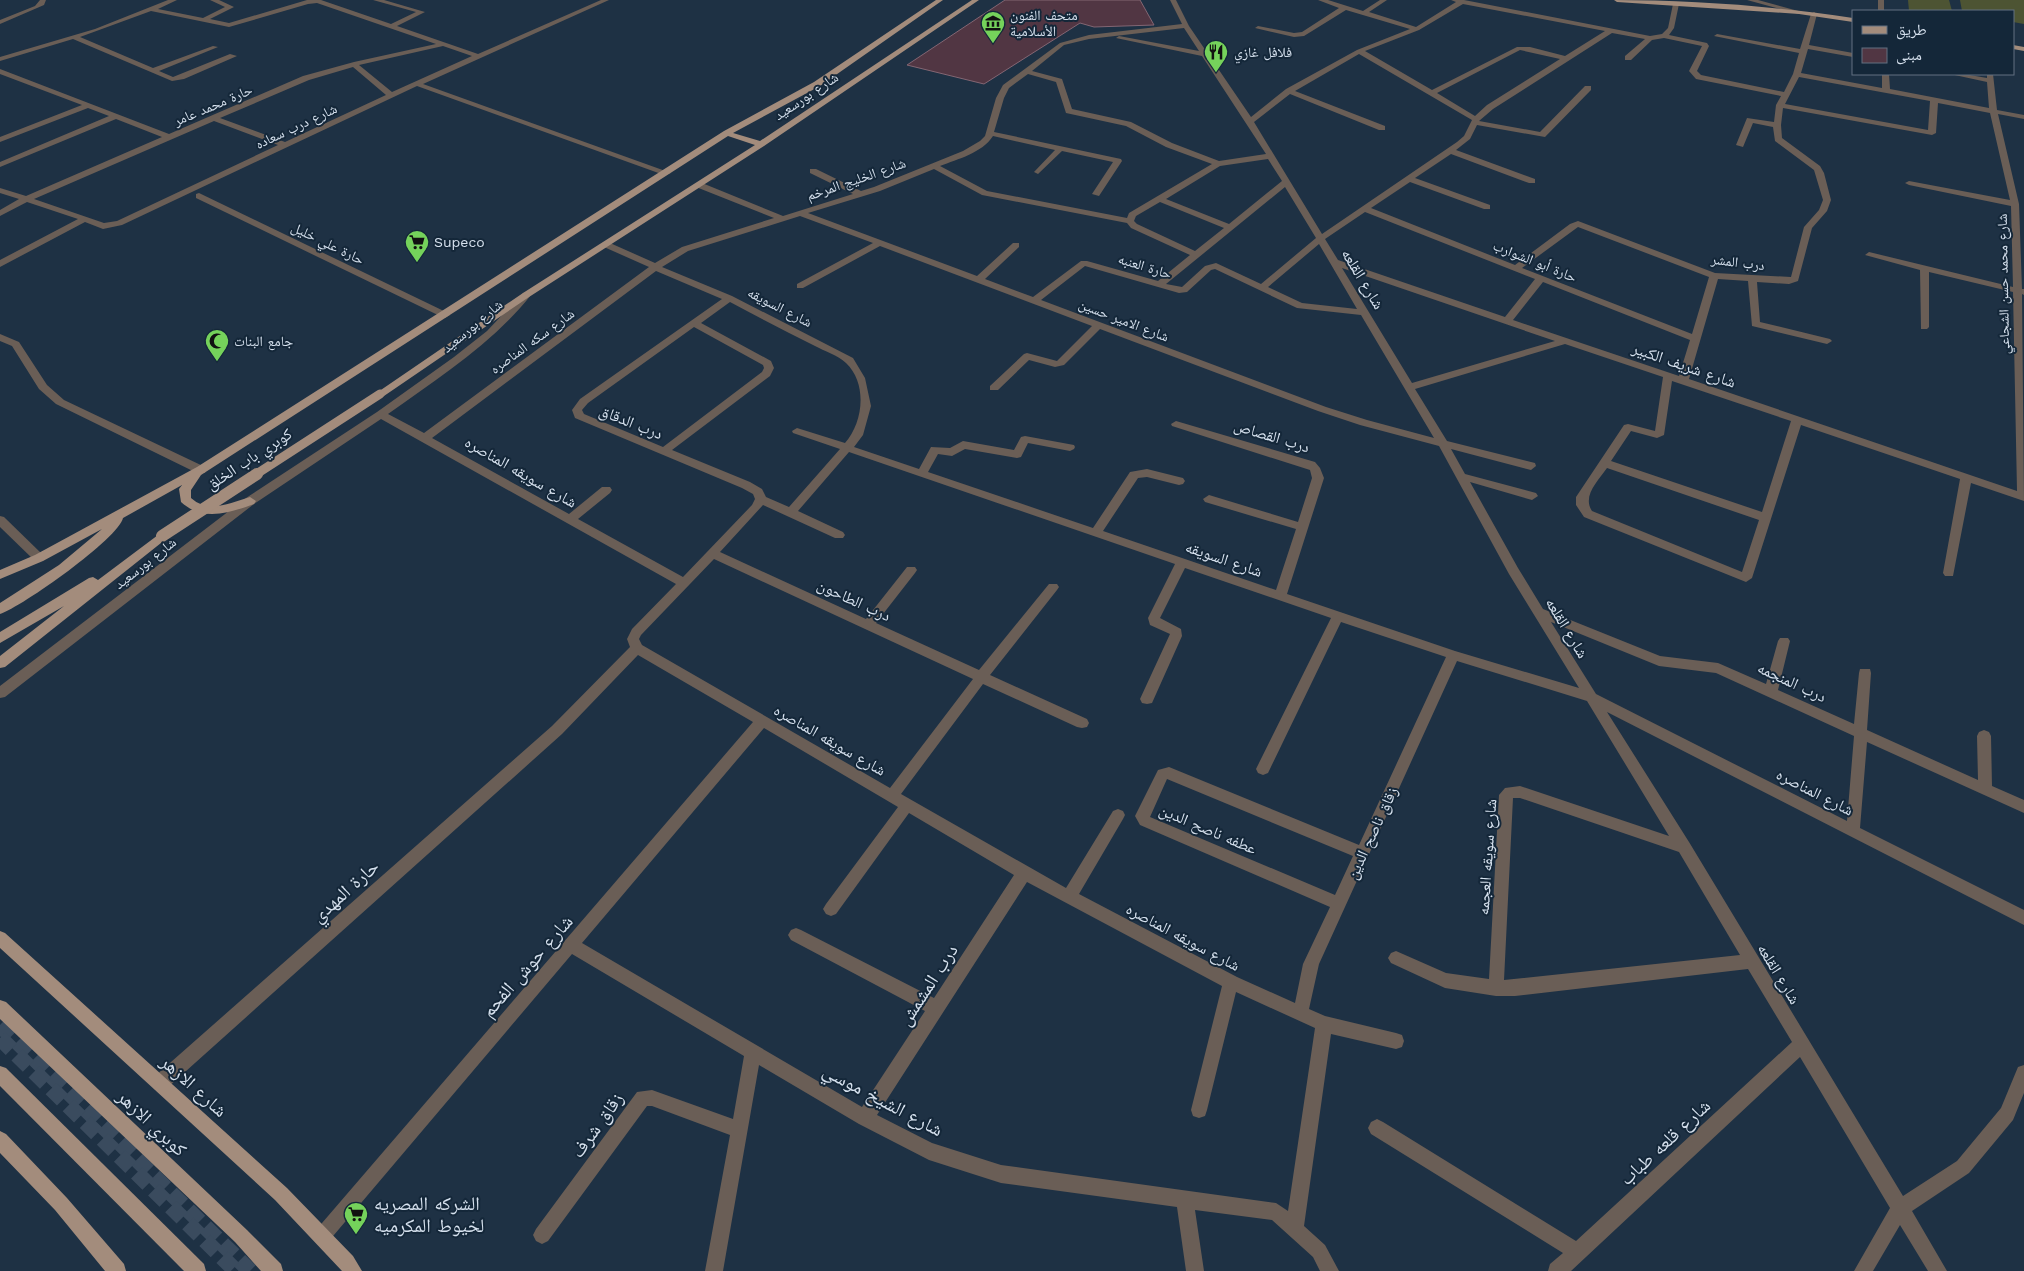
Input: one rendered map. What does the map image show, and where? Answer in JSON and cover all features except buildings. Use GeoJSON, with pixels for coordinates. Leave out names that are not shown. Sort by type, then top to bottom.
{"type":"FeatureCollection","features":[{"type":"Feature","properties":{"kind":"main road","name":"شارع بورسعيد"},"geometry":{"type":"LineString","coordinates":[[0,575],[39,558],[201,470],[446,315],[762,111],[818,84],[940,0]]}},
{"type":"Feature","properties":{"kind":"main road","name":"شارع بورسعيد"},"geometry":{"type":"LineString","coordinates":[[526,295],[607,245],[976,0]]}},
{"type":"Feature","properties":{"kind":"main road"},"geometry":{"type":"LineString","coordinates":[[1617,0],[1799,12],[1852,20]]}},
{"type":"Feature","properties":{"kind":"main road"},"geometry":{"type":"LineString","coordinates":[[727,133],[761,144]]}},
{"type":"Feature","properties":{"kind":"main road","name":"كوبري باب الخلق"},"geometry":{"type":"LineString","coordinates":[[0,663],[162,536],[380,394],[526,295]]}},
{"type":"Feature","properties":{"kind":"main road"},"geometry":{"type":"LineString","coordinates":[[201,470],[190,479],[185,489],[185,499],[191,506],[202,510],[217,511],[250,501]]}},
{"type":"Feature","properties":{"kind":"main road"},"geometry":{"type":"LineString","coordinates":[[0,609],[79,558],[104,535],[123,513]]}},
{"type":"Feature","properties":{"kind":"main road"},"geometry":{"type":"LineString","coordinates":[[0,638],[63,601],[162,536]]}},
{"type":"Feature","properties":{"kind":"main road","name":"شارع الازهر"},"geometry":{"type":"LineString","coordinates":[[0,938],[281,1194],[348,1262],[353,1271]]}},
{"type":"Feature","properties":{"kind":"main road","name":"كوبري الازهر"},"geometry":{"type":"LineString","coordinates":[[0,1008],[242,1236],[274,1271]]}},
{"type":"Feature","properties":{"kind":"main road"},"geometry":{"type":"LineString","coordinates":[[0,1074],[197,1271]]}},
{"type":"Feature","properties":{"kind":"main road"},"geometry":{"type":"LineString","coordinates":[[0,1140],[62,1204],[117,1271]]}},
{"type":"Feature","properties":{"kind":"street"},"geometry":{"type":"LineString","coordinates":[[0,59],[73,37],[174,0]]}},
{"type":"Feature","properties":{"kind":"street"},"geometry":{"type":"LineString","coordinates":[[202,20],[231,7],[213,0]]}},
{"type":"Feature","properties":{"kind":"street"},"geometry":{"type":"LineString","coordinates":[[376,0],[422,12],[391,26]]}},
{"type":"Feature","properties":{"kind":"street","name":"شارع درب سعاده"},"geometry":{"type":"LineString","coordinates":[[0,190],[103,226],[119,224],[391,95],[604,0]]}},
{"type":"Feature","properties":{"kind":"street","name":"شارع القلعه"},"geometry":{"type":"LineString","coordinates":[[1173,0],[1186,26],[1250,121],[1442,442],[1538,612],[1684,847],[1938,1271]]}},
{"type":"Feature","properties":{"kind":"street"},"geometry":{"type":"LineString","coordinates":[[1322,0],[1417,29]]}},
{"type":"Feature","properties":{"kind":"street"},"geometry":{"type":"LineString","coordinates":[[1364,13],[1384,0]]}},
{"type":"Feature","properties":{"kind":"street"},"geometry":{"type":"LineString","coordinates":[[1453,0],[1650,38],[1664,36],[1705,44],[1706,46],[1694,67],[1695,74],[1706,80],[1784,94]]}},
{"type":"Feature","properties":{"kind":"street"},"geometry":{"type":"LineString","coordinates":[[1750,0],[1799,12]]}},
{"type":"Feature","properties":{"kind":"street"},"geometry":{"type":"LineString","coordinates":[[0,22],[38,8],[43,1]]}},
{"type":"Feature","properties":{"kind":"street"},"geometry":{"type":"LineString","coordinates":[[150,9],[229,25],[313,1],[478,56]]}},
{"type":"Feature","properties":{"kind":"street"},"geometry":{"type":"LineString","coordinates":[[1250,121],[1289,91],[1359,51],[1417,29],[1461,2]]}},
{"type":"Feature","properties":{"kind":"street"},"geometry":{"type":"LineString","coordinates":[[1664,36],[1671,28],[1676,4]]}},
{"type":"Feature","properties":{"kind":"street"},"geometry":{"type":"LineString","coordinates":[[1258,28],[1294,35],[1304,34],[1345,7]]}},
{"type":"Feature","properties":{"kind":"street"},"geometry":{"type":"LineString","coordinates":[[1740,145],[1750,120],[1777,125],[1780,105],[1784,94],[1797,74],[1814,14]]}},
{"type":"Feature","properties":{"kind":"street"},"geometry":{"type":"LineString","coordinates":[[1096,194],[1118,161],[990,133],[1000,98],[1006,87],[1062,44],[1073,40],[1106,35],[1186,26]]}},
{"type":"Feature","properties":{"kind":"street"},"geometry":{"type":"LineString","coordinates":[[1262,288],[1320,239],[1451,151],[1467,137],[1475,121],[1490,107],[1610,31]]}},
{"type":"Feature","properties":{"kind":"street"},"geometry":{"type":"LineString","coordinates":[[1106,35],[1205,54]]}},
{"type":"Feature","properties":{"kind":"street"},"geometry":{"type":"LineString","coordinates":[[1717,36],[1852,55]]}},
{"type":"Feature","properties":{"kind":"street"},"geometry":{"type":"LineString","coordinates":[[73,37],[169,78],[176,78],[232,56]]}},
{"type":"Feature","properties":{"kind":"street"},"geometry":{"type":"LineString","coordinates":[[1628,58],[1650,38]]}},
{"type":"Feature","properties":{"kind":"street","name":"حارة محمد عامر"},"geometry":{"type":"LineString","coordinates":[[0,213],[26,199],[306,78],[354,64],[444,44]]}},
{"type":"Feature","properties":{"kind":"street"},"geometry":{"type":"LineString","coordinates":[[153,71],[215,46]]}},
{"type":"Feature","properties":{"kind":"street"},"geometry":{"type":"LineString","coordinates":[[1432,93],[1518,48],[1530,48],[1567,59]]}},
{"type":"Feature","properties":{"kind":"street"},"geometry":{"type":"LineString","coordinates":[[1359,51],[1432,93],[1475,121],[1542,134],[1588,88]]}},
{"type":"Feature","properties":{"kind":"street"},"geometry":{"type":"LineString","coordinates":[[354,64],[391,95]]}},
{"type":"Feature","properties":{"kind":"street"},"geometry":{"type":"LineString","coordinates":[[0,71],[169,137]]}},
{"type":"Feature","properties":{"kind":"street"},"geometry":{"type":"LineString","coordinates":[[1026,71],[1059,80],[1069,111],[1128,124],[1168,145],[1218,164]]}},
{"type":"Feature","properties":{"kind":"street"},"geometry":{"type":"LineString","coordinates":[[1797,74],[2024,117]]}},
{"type":"Feature","properties":{"kind":"street"},"geometry":{"type":"LineString","coordinates":[[1886,75],[1886,92]]}},
{"type":"Feature","properties":{"kind":"street"},"geometry":{"type":"LineString","coordinates":[[1966,75],[1991,77]]}},
{"type":"Feature","properties":{"kind":"street","name":"شارع محمد حسن الشجاعي"},"geometry":{"type":"LineString","coordinates":[[1991,77],[1993,111],[2015,204],[2020,292],[2023,496]]}},
{"type":"Feature","properties":{"kind":"street"},"geometry":{"type":"LineString","coordinates":[[417,84],[667,173]]}},
{"type":"Feature","properties":{"kind":"street"},"geometry":{"type":"LineString","coordinates":[[1289,91],[1382,128]]}},
{"type":"Feature","properties":{"kind":"street"},"geometry":{"type":"LineString","coordinates":[[1780,105],[1932,133],[1934,100]]}},
{"type":"Feature","properties":{"kind":"street"},"geometry":{"type":"LineString","coordinates":[[0,140],[87,106]]}},
{"type":"Feature","properties":{"kind":"street"},"geometry":{"type":"LineString","coordinates":[[0,165],[114,117]]}},
{"type":"Feature","properties":{"kind":"street"},"geometry":{"type":"LineString","coordinates":[[214,118],[285,145]]}},
{"type":"Feature","properties":{"kind":"street","name":"درب المشر"},"geometry":{"type":"LineString","coordinates":[[1516,268],[1578,224],[1714,276],[1789,281],[1795,279],[1808,227],[1824,211],[1827,200],[1820,173],[1778,139],[1777,125]]}},
{"type":"Feature","properties":{"kind":"street","name":"شارع الخليج المرخم"},"geometry":{"type":"LineString","coordinates":[[655,267],[686,249],[860,194],[934,166],[966,153],[983,143],[990,133]]}},
{"type":"Feature","properties":{"kind":"street"},"geometry":{"type":"LineString","coordinates":[[1038,172],[1060,149]]}},
{"type":"Feature","properties":{"kind":"street"},"geometry":{"type":"LineString","coordinates":[[1451,151],[1532,181]]}},
{"type":"Feature","properties":{"kind":"street"},"geometry":{"type":"LineString","coordinates":[[1130,221],[1132,215],[1218,164],[1270,156]]}},
{"type":"Feature","properties":{"kind":"street"},"geometry":{"type":"LineString","coordinates":[[934,166],[985,193],[1130,221],[1134,226],[1196,255]]}},
{"type":"Feature","properties":{"kind":"street"},"geometry":{"type":"LineString","coordinates":[[813,171],[860,194]]}},
{"type":"Feature","properties":{"kind":"street"},"geometry":{"type":"LineString","coordinates":[[1410,179],[1487,207]]}},
{"type":"Feature","properties":{"kind":"street"},"geometry":{"type":"LineString","coordinates":[[1159,285],[1286,182]]}},
{"type":"Feature","properties":{"kind":"street"},"geometry":{"type":"LineString","coordinates":[[1909,184],[2015,204]]}},
{"type":"Feature","properties":{"kind":"street"},"geometry":{"type":"LineString","coordinates":[[698,185],[780,218]]}},
{"type":"Feature","properties":{"kind":"street","name":"حارة علي خليل"},"geometry":{"type":"LineString","coordinates":[[199,196],[446,315]]}},
{"type":"Feature","properties":{"kind":"street"},"geometry":{"type":"LineString","coordinates":[[1159,199],[1230,227]]}},
{"type":"Feature","properties":{"kind":"street","name":"حارة أبو الشوارب"},"geometry":{"type":"LineString","coordinates":[[1365,208],[1695,339]]}},
{"type":"Feature","properties":{"kind":"street","name":"شارع الامير حسين"},"geometry":{"type":"LineString","coordinates":[[800,213],[1330,412],[1364,423],[1532,466]]}},
{"type":"Feature","properties":{"kind":"street"},"geometry":{"type":"LineString","coordinates":[[0,264],[85,219]]}},
{"type":"Feature","properties":{"kind":"street"},"geometry":{"type":"LineString","coordinates":[[800,286],[880,243]]}},
{"type":"Feature","properties":{"kind":"street","name":"شارع السويقه"},"geometry":{"type":"LineString","coordinates":[[607,245],[729,298],[849,360],[858,372],[866,395],[867,408],[858,435],[790,513]]}},
{"type":"Feature","properties":{"kind":"street"},"geometry":{"type":"LineString","coordinates":[[979,280],[1016,245]]}},
{"type":"Feature","properties":{"kind":"street"},"geometry":{"type":"LineString","coordinates":[[1869,255],[2020,292]]}},
{"type":"Feature","properties":{"kind":"street","name":"شارع شريف الكبير"},"geometry":{"type":"LineString","coordinates":[[1334,262],[2023,496]]}},
{"type":"Feature","properties":{"kind":"street","name":"حارة العنبه"},"geometry":{"type":"LineString","coordinates":[[1034,301],[1084,263],[1172,289],[1184,290],[1208,268],[1216,266],[1300,306],[1364,312]]}},
{"type":"Feature","properties":{"kind":"street","name":"شارع سكه المناصره"},"geometry":{"type":"LineString","coordinates":[[425,438],[655,267]]}},
{"type":"Feature","properties":{"kind":"street"},"geometry":{"type":"LineString","coordinates":[[1924,327],[1925,268]]}},
{"type":"Feature","properties":{"kind":"street"},"geometry":{"type":"LineString","coordinates":[[1682,381],[1714,276]]}},
{"type":"Feature","properties":{"kind":"street"},"geometry":{"type":"LineString","coordinates":[[1507,321],[1541,278]]}},
{"type":"Feature","properties":{"kind":"street"},"geometry":{"type":"LineString","coordinates":[[1752,278],[1755,324],[1827,341]]}},
{"type":"Feature","properties":{"kind":"street","name":"شارع بورسعيد"},"geometry":{"type":"LineString","coordinates":[[0,693],[250,501],[381,414],[490,333],[526,295]]}},
{"type":"Feature","properties":{"kind":"street","name":"درب الدقاق"},"geometry":{"type":"LineString","coordinates":[[694,323],[767,363],[769,368],[766,374],[664,451],[579,416],[576,410],[584,401],[729,298]]}},
{"type":"Feature","properties":{"kind":"street"},"geometry":{"type":"LineString","coordinates":[[994,388],[1027,356],[1054,364],[1060,363],[1098,325]]}},
{"type":"Feature","properties":{"kind":"street"},"geometry":{"type":"LineString","coordinates":[[0,337],[16,344],[43,387],[60,402],[201,470]]}},
{"type":"Feature","properties":{"kind":"street"},"geometry":{"type":"LineString","coordinates":[[1409,387],[1565,341]]}},
{"type":"Feature","properties":{"kind":"street"},"geometry":{"type":"LineString","coordinates":[[1668,376],[1660,433],[1657,435],[1628,428],[1582,497],[1582,505],[1588,514],[1746,578],[1797,420]]}},
{"type":"Feature","properties":{"kind":"street","name":"شارع سويقه المناصره"},"geometry":{"type":"LineString","coordinates":[[381,414],[684,583]]}},
{"type":"Feature","properties":{"kind":"street","name":"درب القصاص"},"geometry":{"type":"LineString","coordinates":[[1176,424],[1312,465],[1318,478],[1280,596]]}},
{"type":"Feature","properties":{"kind":"street","name":"شارع السويقه"},"geometry":{"type":"LineString","coordinates":[[797,430],[1453,655],[1590,697]]}},
{"type":"Feature","properties":{"kind":"street"},"geometry":{"type":"LineString","coordinates":[[922,473],[935,450],[952,452],[963,445],[1016,454],[1025,439],[1070,447]]}},
{"type":"Feature","properties":{"kind":"street"},"geometry":{"type":"LineString","coordinates":[[664,451],[746,485],[758,492],[761,499],[839,535]]}},
{"type":"Feature","properties":{"kind":"street"},"geometry":{"type":"LineString","coordinates":[[1604,463],[1766,518]]}},
{"type":"Feature","properties":{"kind":"street"},"geometry":{"type":"LineString","coordinates":[[1096,533],[1134,476],[1147,473],[1179,482]]}},
{"type":"Feature","properties":{"kind":"street"},"geometry":{"type":"LineString","coordinates":[[1460,476],[1532,496]]}},
{"type":"Feature","properties":{"kind":"street"},"geometry":{"type":"LineString","coordinates":[[1949,573],[1966,477]]}},
{"type":"Feature","properties":{"kind":"street"},"geometry":{"type":"LineString","coordinates":[[569,520],[606,490]]}},
{"type":"Feature","properties":{"kind":"street"},"geometry":{"type":"LineString","coordinates":[[637,648],[633,639],[636,632],[756,508],[761,499]]}},
{"type":"Feature","properties":{"kind":"street"},"geometry":{"type":"LineString","coordinates":[[1209,499],[1302,528]]}},
{"type":"Feature","properties":{"kind":"street"},"geometry":{"type":"LineString","coordinates":[[0,520],[39,558]]}},
{"type":"Feature","properties":{"kind":"street","name":"درب الطاحون"},"geometry":{"type":"LineString","coordinates":[[712,554],[1082,724]]}},
{"type":"Feature","properties":{"kind":"street"},"geometry":{"type":"LineString","coordinates":[[1147,699],[1177,632],[1157,625],[1154,622],[1154,618],[1182,562]]}},
{"type":"Feature","properties":{"kind":"street"},"geometry":{"type":"LineString","coordinates":[[868,625],[911,570]]}},
{"type":"Feature","properties":{"kind":"street"},"geometry":{"type":"LineString","coordinates":[[892,796],[981,678],[1053,587]]}},
{"type":"Feature","properties":{"kind":"street","name":"درب المنجمه"},"geometry":{"type":"LineString","coordinates":[[1538,612],[1659,661],[1718,668],[2024,806]]}},
{"type":"Feature","properties":{"kind":"street"},"geometry":{"type":"LineString","coordinates":[[1263,769],[1338,616]]}},
{"type":"Feature","properties":{"kind":"street"},"geometry":{"type":"LineString","coordinates":[[1771,692],[1784,641]]}},
{"type":"Feature","properties":{"kind":"street","name":"شارع سويقه المناصره"},"geometry":{"type":"LineString","coordinates":[[637,648],[1024,873],[1231,982],[1324,1024],[1396,1041]]}},
{"type":"Feature","properties":{"kind":"street","name":"حارة المهدي"},"geometry":{"type":"LineString","coordinates":[[160,1083],[557,730],[637,648]]}},
{"type":"Feature","properties":{"kind":"street","name":"زقاق ناصح الدين"},"geometry":{"type":"LineString","coordinates":[[1300,1014],[1311,964],[1453,655]]}},
{"type":"Feature","properties":{"kind":"street"},"geometry":{"type":"LineString","coordinates":[[1853,831],[1865,673]]}},
{"type":"Feature","properties":{"kind":"street","name":"شارع المناصره"},"geometry":{"type":"LineString","coordinates":[[1590,697],[2024,918]]}},
{"type":"Feature","properties":{"kind":"street","name":"شارع حوش الفحم"},"geometry":{"type":"LineString","coordinates":[[322,1236],[762,721]]}},
{"type":"Feature","properties":{"kind":"street"},"geometry":{"type":"LineString","coordinates":[[1984,736],[1985,789]]}},
{"type":"Feature","properties":{"kind":"street","name":"عطفه ناصح الدين"},"geometry":{"type":"LineString","coordinates":[[1338,904],[1145,821],[1142,816],[1163,774],[1169,773],[1362,853]]}},
{"type":"Feature","properties":{"kind":"street","name":"شارع سويقه العجمه"},"geometry":{"type":"LineString","coordinates":[[1496,988],[1506,795],[1510,792],[1520,792],[1684,847]]}},
{"type":"Feature","properties":{"kind":"street"},"geometry":{"type":"LineString","coordinates":[[831,909],[907,805]]}},
{"type":"Feature","properties":{"kind":"street"},"geometry":{"type":"LineString","coordinates":[[1069,897],[1118,815]]}},
{"type":"Feature","properties":{"kind":"street","name":"درب المشمش"},"geometry":{"type":"LineString","coordinates":[[865,1118],[1024,873]]}},
{"type":"Feature","properties":{"kind":"street"},"geometry":{"type":"LineString","coordinates":[[796,935],[936,1008]]}},
{"type":"Feature","properties":{"kind":"street","name":"شارع الشيخ موسي"},"geometry":{"type":"LineString","coordinates":[[572,945],[865,1118],[929,1151],[1001,1174],[1276,1212],[1320,1251],[1330,1271]]}},
{"type":"Feature","properties":{"kind":"street"},"geometry":{"type":"LineString","coordinates":[[1396,958],[1445,980],[1496,988],[1533,987],[1752,961]]}},
{"type":"Feature","properties":{"kind":"street"},"geometry":{"type":"LineString","coordinates":[[1199,1110],[1231,982]]}},
{"type":"Feature","properties":{"kind":"street"},"geometry":{"type":"LineString","coordinates":[[1295,1228],[1324,1024]]}},
{"type":"Feature","properties":{"kind":"street","name":"شارع قلعه طباب"},"geometry":{"type":"LineString","coordinates":[[1557,1271],[1802,1044]]}},
{"type":"Feature","properties":{"kind":"street"},"geometry":{"type":"LineString","coordinates":[[714,1271],[753,1052]]}},
{"type":"Feature","properties":{"kind":"street"},"geometry":{"type":"LineString","coordinates":[[1862,1271],[1900,1208],[1963,1167],[2007,1114],[2024,1073]]}},
{"type":"Feature","properties":{"kind":"street","name":"زقاق شرف"},"geometry":{"type":"LineString","coordinates":[[542,1235],[643,1098],[652,1098],[739,1130]]}},
{"type":"Feature","properties":{"kind":"street"},"geometry":{"type":"LineString","coordinates":[[1377,1128],[1578,1252]]}},
{"type":"Feature","properties":{"kind":"street"},"geometry":{"type":"LineString","coordinates":[[1185,1200],[1195,1271]]}},
{"type":"Feature","properties":{"kind":"green space"},"geometry":{"type":"Polygon","coordinates":[[[1908,0],[1949,0],[1952,10],[1909,10],[1908,0]]]}},
{"type":"Feature","properties":{"kind":"green space"},"geometry":{"type":"Polygon","coordinates":[[[1960,0],[2024,0],[2024,24],[2014,22],[2014,10],[1962,10],[1960,0]]]}},
{"type":"Feature","properties":{"kind":"tunnel"},"geometry":{"type":"LineString","coordinates":[[0,1025],[250,1271]]}},
{"type":"Feature","properties":{"kind":"tunnel"},"geometry":{"type":"LineString","coordinates":[[0,1038],[236,1271]]}},
{"type":"Feature","properties":{"kind":"place","name":"متحف الفنون الأسلامية"},"geometry":{"type":"Point","coordinates":[993,44]}},
{"type":"Feature","properties":{"kind":"place","name":"فلافل غازي"},"geometry":{"type":"Point","coordinates":[1216,73]}},
{"type":"Feature","properties":{"kind":"place","name":"Supeco"},"geometry":{"type":"Point","coordinates":[417,263]}},
{"type":"Feature","properties":{"kind":"place","name":"جامع البنات"},"geometry":{"type":"Point","coordinates":[217,362]}},
{"type":"Feature","properties":{"kind":"place","name":"الشركه المصريه لخيوط المكرميه"},"geometry":{"type":"Point","coordinates":[356,1235]}}]}
